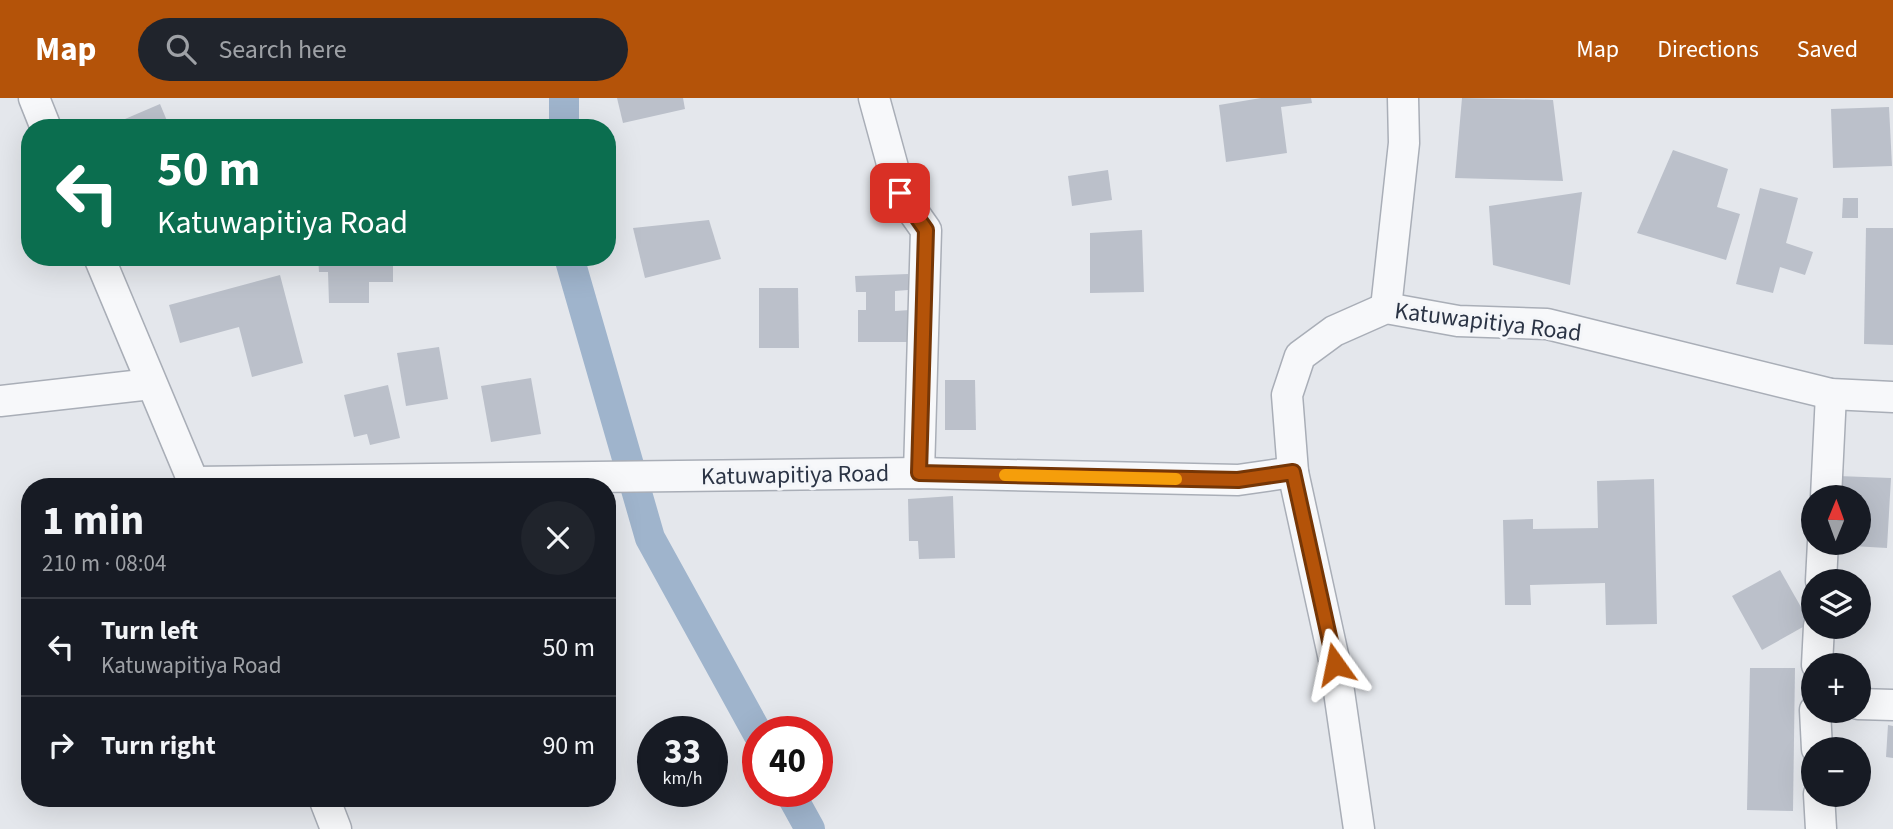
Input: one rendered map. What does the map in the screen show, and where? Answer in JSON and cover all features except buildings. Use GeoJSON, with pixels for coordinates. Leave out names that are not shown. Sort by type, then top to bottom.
{"type":"FeatureCollection","features":[{"type":"Feature","properties":{"kind":"street"},"geometry":{"type":"LineString","coordinates":[[34,98],[42,119]]}},
{"type":"Feature","properties":{"kind":"street"},"geometry":{"type":"LineString","coordinates":[[874,98],[900,193],[926,230],[919,473]]}},
{"type":"Feature","properties":{"kind":"street"},"geometry":{"type":"LineString","coordinates":[[1386,308],[1404,144],[1403,98]]}},
{"type":"Feature","properties":{"kind":"street"},"geometry":{"type":"LineString","coordinates":[[103,266],[191,478]]}},
{"type":"Feature","properties":{"kind":"street","name":"Katuwapitiya Road"},"geometry":{"type":"LineString","coordinates":[[570,478],[919,473],[1238,480],[1293,472],[1287,395],[1300,356],[1334,331],[1386,308],[1458,321],[1547,324],[1831,394],[1893,397]]}},
{"type":"Feature","properties":{"kind":"street"},"geometry":{"type":"LineString","coordinates":[[0,401],[151,384]]}},
{"type":"Feature","properties":{"kind":"street"},"geometry":{"type":"LineString","coordinates":[[1827,485],[1831,394]]}},
{"type":"Feature","properties":{"kind":"street"},"geometry":{"type":"LineString","coordinates":[[1293,472],[1335,664],[1359,829]]}},
{"type":"Feature","properties":{"kind":"street"},"geometry":{"type":"LineString","coordinates":[[1871,704],[1893,705]]}},
{"type":"Feature","properties":{"kind":"street"},"geometry":{"type":"LineString","coordinates":[[327,807],[336,829]]}},
{"type":"Feature","properties":{"kind":"street"},"geometry":{"type":"LineString","coordinates":[[1820,807],[1821,829]]}},
{"type":"Feature","properties":{"kind":"waterway"},"geometry":{"type":"LineString","coordinates":[[564,98],[564,119]]}},
{"type":"Feature","properties":{"kind":"waterway"},"geometry":{"type":"LineString","coordinates":[[572,266],[650,538],[748,716]]}},
{"type":"Feature","properties":{"kind":"waterway"},"geometry":{"type":"LineString","coordinates":[[798,807],[810,829]]}},
{"type":"Feature","properties":{"kind":"slow traffic"},"geometry":{"type":"LineString","coordinates":[[1005,475],[1176,479]]}},
{"type":"Feature","properties":{"kind":"route"},"geometry":{"type":"LineString","coordinates":[[900,193],[926,230],[919,473],[1238,480],[1293,472],[1335,664]]}}]}
